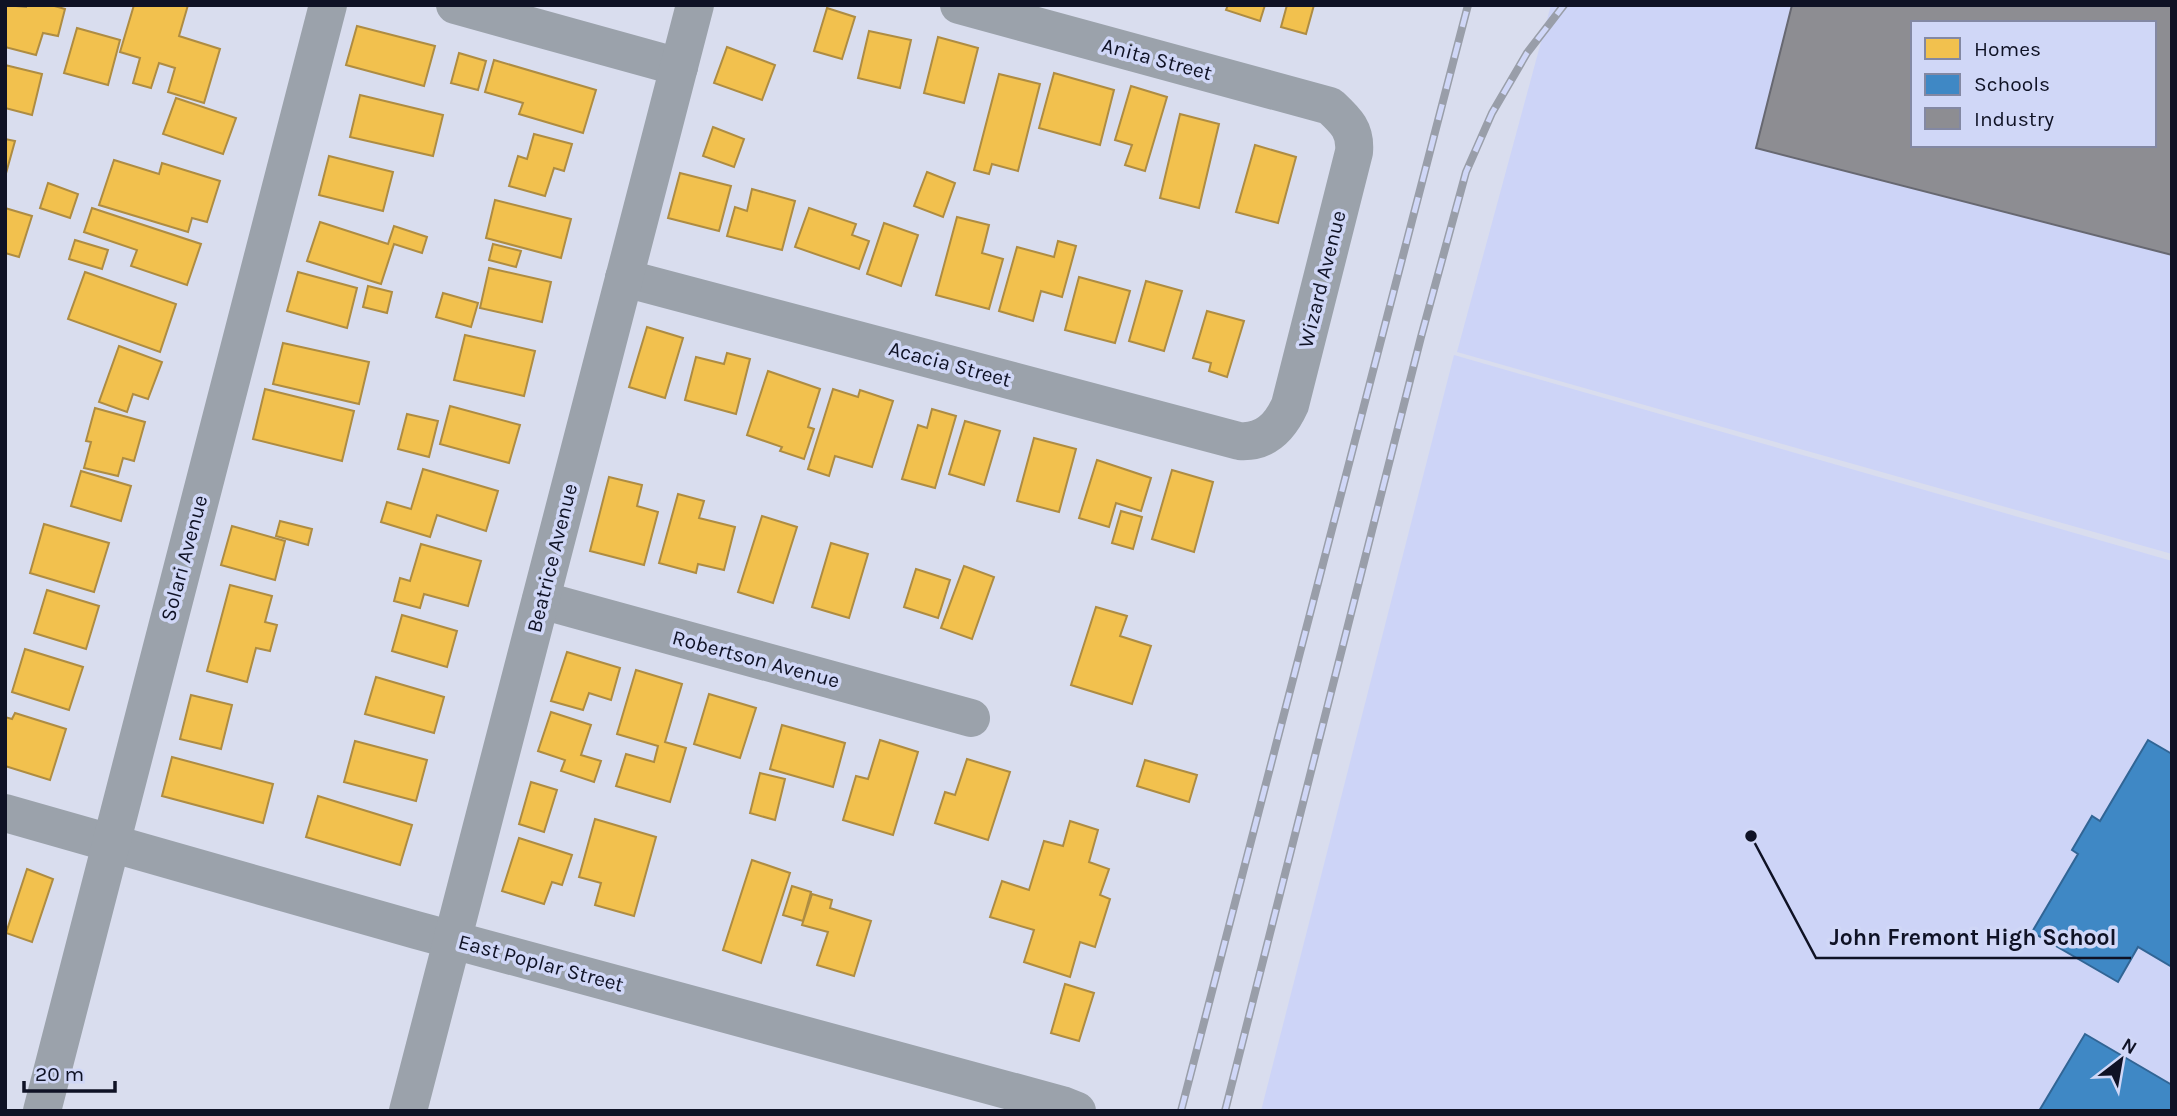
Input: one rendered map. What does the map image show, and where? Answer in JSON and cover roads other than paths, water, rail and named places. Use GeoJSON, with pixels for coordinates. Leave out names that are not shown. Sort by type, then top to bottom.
{"type":"FeatureCollection","features":[{"type":"Feature","properties":{"kind":"street","name":"Solari Avenue"},"geometry":{"type":"LineString","coordinates":[[42,1111],[328,5]]}},
{"type":"Feature","properties":{"kind":"street"},"geometry":{"type":"LineString","coordinates":[[455,5],[679,67]]}},
{"type":"Feature","properties":{"kind":"street","name":"Beatrice Avenue"},"geometry":{"type":"LineString","coordinates":[[408,1111],[695,5]]}},
{"type":"Feature","properties":{"kind":"street","name":"Anita Street"},"geometry":{"type":"LineString","coordinates":[[959,5],[1330,106],[1349,124]]}},
{"type":"Feature","properties":{"kind":"street","name":"Wizard Avenue"},"geometry":{"type":"LineString","coordinates":[[1274,430],[1290,405],[1354,152],[1355,139],[1349,124]]}},
{"type":"Feature","properties":{"kind":"street","name":"Acacia Street"},"geometry":{"type":"LineString","coordinates":[[624,278],[1239,441],[1253,442],[1274,430]]}},
{"type":"Feature","properties":{"kind":"street","name":"Robertson Avenue"},"geometry":{"type":"LineString","coordinates":[[541,600],[971,718]]}},
{"type":"Feature","properties":{"kind":"street","name":"East Poplar Street"},"geometry":{"type":"LineString","coordinates":[[5,813],[1062,1104],[1077,1111]]}},
{"type":"Feature","properties":{"kind":"railway"},"geometry":{"type":"LineString","coordinates":[[1181,1111],[1468,5]]}},
{"type":"Feature","properties":{"kind":"railway"},"geometry":{"type":"LineString","coordinates":[[1225,1111],[1421,337],[1466,172],[1492,113],[1527,53],[1564,5]]}},
{"type":"Feature","properties":{"kind":"place","name":"John Fremont High School"},"geometry":{"type":"Point","coordinates":[1751,836]}}]}
